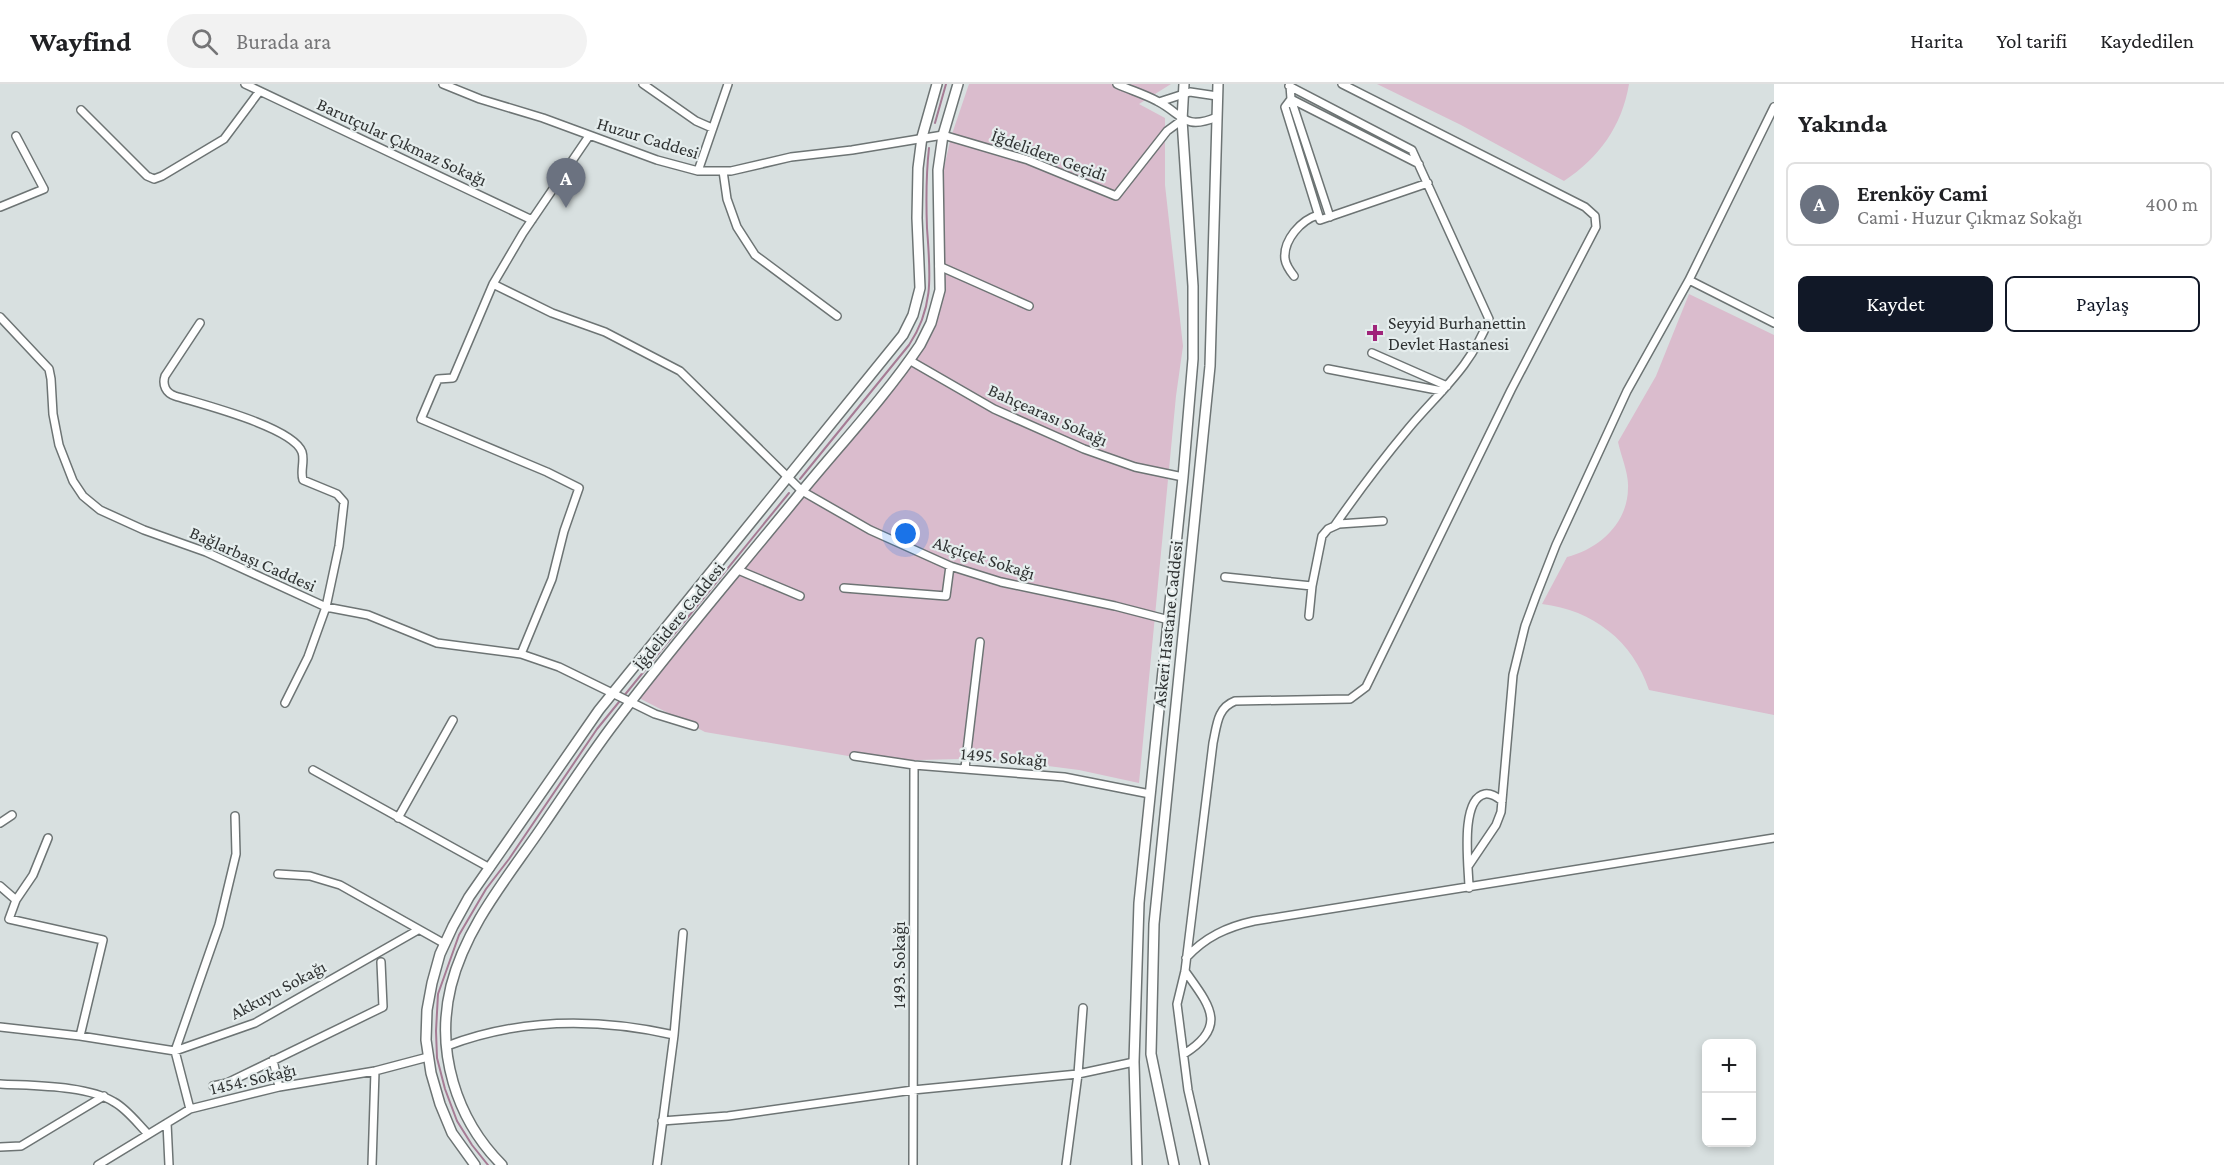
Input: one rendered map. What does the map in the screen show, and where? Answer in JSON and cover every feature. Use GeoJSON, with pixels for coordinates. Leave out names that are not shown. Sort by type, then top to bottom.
{"type":"FeatureCollection","features":[{"type":"Feature","properties":{"kind":"street","name":"Barutçular Çıkmaz Sokağı"},"geometry":{"type":"LineString","coordinates":[[245,84],[532,220]]}},
{"type":"Feature","properties":{"kind":"street","name":"Huzur Caddesi"},"geometry":{"type":"LineString","coordinates":[[443,84],[657,160],[698,171],[731,171],[791,157],[852,150],[943,135]]}},
{"type":"Feature","properties":{"kind":"street"},"geometry":{"type":"LineString","coordinates":[[643,84],[696,121],[712,128]]}},
{"type":"Feature","properties":{"kind":"street"},"geometry":{"type":"LineString","coordinates":[[698,171],[728,84]]}},
{"type":"Feature","properties":{"kind":"street","name":"İğdelidere Caddesi"},"geometry":{"type":"LineString","coordinates":[[475,1165],[460,1146],[446,1120],[435,1089],[428,1057],[426,1032],[429,996],[435,968],[445,944],[470,897],[612,693],[897,344],[913,315],[920,288],[917,181],[922,137],[937,84]]}},
{"type":"Feature","properties":{"kind":"street","name":"İğdelidere Caddesi"},"geometry":{"type":"LineString","coordinates":[[502,1165],[484,1145],[467,1117],[453,1083],[447,1046],[446,1018],[451,987],[459,962],[486,908],[578,773],[630,702],[909,360],[926,333],[937,306],[940,290],[937,182],[943,135],[958,84]]}},
{"type":"Feature","properties":{"kind":"street"},"geometry":{"type":"LineString","coordinates":[[1117,84],[1159,102],[1182,120],[1202,122],[1217,117]]}},
{"type":"Feature","properties":{"kind":"street","name":"Askeri Hastane Caddesi"},"geometry":{"type":"LineString","coordinates":[[1137,1165],[1134,1062],[1139,903],[1169,620],[1193,359],[1194,309],[1182,120],[1184,84]]}},
{"type":"Feature","properties":{"kind":"street","name":"Askeri Hastane Caddesi"},"geometry":{"type":"LineString","coordinates":[[1174,1165],[1151,1054],[1153,935],[1157,877],[1209,384],[1218,84]]}},
{"type":"Feature","properties":{"kind":"street"},"geometry":{"type":"LineString","coordinates":[[1205,1165],[1193,1115],[1177,1004],[1185,971],[1213,743],[1221,711],[1227,704],[1240,700],[1350,699],[1366,687],[1522,369],[1596,227],[1595,216],[1589,209],[1342,84]]}},
{"type":"Feature","properties":{"kind":"street"},"geometry":{"type":"LineString","coordinates":[[1290,85],[1291,99],[1330,217]]}},
{"type":"Feature","properties":{"kind":"street"},"geometry":{"type":"LineString","coordinates":[[1290,85],[1412,150],[1489,319],[1472,356],[1391,449],[1335,525],[1328,529],[1319,540],[1311,586],[1309,616]]}},
{"type":"Feature","properties":{"kind":"street"},"geometry":{"type":"LineString","coordinates":[[81,110],[147,176],[154,179],[224,139],[259,92]]}},
{"type":"Feature","properties":{"kind":"street"},"geometry":{"type":"LineString","coordinates":[[1159,102],[1196,92],[1217,96]]}},
{"type":"Feature","properties":{"kind":"street"},"geometry":{"type":"LineString","coordinates":[[1291,99],[1419,164]]}},
{"type":"Feature","properties":{"kind":"street"},"geometry":{"type":"LineString","coordinates":[[1291,99],[1285,107],[1320,220],[1428,183]]}},
{"type":"Feature","properties":{"kind":"street"},"geometry":{"type":"LineString","coordinates":[[1469,865],[1496,825],[1501,812],[1513,675],[1533,603],[1556,545],[1628,391],[1689,280],[1774,107]]}},
{"type":"Feature","properties":{"kind":"street","name":"İğdelidere Geçidi"},"geometry":{"type":"LineString","coordinates":[[943,135],[1028,160],[1116,196],[1167,131],[1182,120]]}},
{"type":"Feature","properties":{"kind":"street"},"geometry":{"type":"LineString","coordinates":[[0,207],[44,189],[16,136]]}},
{"type":"Feature","properties":{"kind":"street"},"geometry":{"type":"LineString","coordinates":[[521,654],[552,579],[564,531],[579,488],[547,472],[421,419],[438,379],[453,378],[493,284],[532,220],[589,136]]}},
{"type":"Feature","properties":{"kind":"street"},"geometry":{"type":"LineString","coordinates":[[723,171],[727,199],[737,227],[754,255],[837,316]]}},
{"type":"Feature","properties":{"kind":"street"},"geometry":{"type":"LineString","coordinates":[[1294,276],[1285,258],[1288,243],[1303,222],[1318,215]]}},
{"type":"Feature","properties":{"kind":"street"},"geometry":{"type":"LineString","coordinates":[[939,266],[1029,306]]}},
{"type":"Feature","properties":{"kind":"street"},"geometry":{"type":"LineString","coordinates":[[1689,280],[1774,323]]}},
{"type":"Feature","properties":{"kind":"street","name":"Akçiçek Sokağı"},"geometry":{"type":"LineString","coordinates":[[493,284],[552,313],[605,332],[680,371],[787,478],[802,490],[870,530],[950,566],[1023,588],[1115,606],[1169,620]]}},
{"type":"Feature","properties":{"kind":"street","name":"Bağlarbaşı Caddesi"},"geometry":{"type":"LineString","coordinates":[[0,316],[49,369],[53,414],[59,445],[73,481],[83,496],[100,510],[144,530],[206,552],[326,607],[368,615],[437,643],[521,654],[560,667],[655,714],[694,726]]}},
{"type":"Feature","properties":{"kind":"street"},"geometry":{"type":"LineString","coordinates":[[200,323],[165,376],[164,384],[168,392],[261,423],[282,434],[302,452],[303,480],[337,494],[344,502],[339,546],[326,607],[308,657],[285,703]]}},
{"type":"Feature","properties":{"kind":"street"},"geometry":{"type":"LineString","coordinates":[[1372,353],[1444,389]]}},
{"type":"Feature","properties":{"kind":"street","name":"Bahçearası Sokağı"},"geometry":{"type":"LineString","coordinates":[[909,360],[987,406],[1084,449],[1135,467],[1183,477]]}},
{"type":"Feature","properties":{"kind":"street"},"geometry":{"type":"LineString","coordinates":[[1328,369],[1444,389]]}},
{"type":"Feature","properties":{"kind":"street"},"geometry":{"type":"LineString","coordinates":[[1335,525],[1383,521]]}},
{"type":"Feature","properties":{"kind":"street"},"geometry":{"type":"LineString","coordinates":[[844,588],[946,597],[950,566]]}},
{"type":"Feature","properties":{"kind":"street"},"geometry":{"type":"LineString","coordinates":[[738,570],[800,596]]}},
{"type":"Feature","properties":{"kind":"street"},"geometry":{"type":"LineString","coordinates":[[1225,577],[1311,586]]}},
{"type":"Feature","properties":{"kind":"street"},"geometry":{"type":"LineString","coordinates":[[965,768],[980,642]]}},
{"type":"Feature","properties":{"kind":"street"},"geometry":{"type":"LineString","coordinates":[[398,818],[453,720]]}},
{"type":"Feature","properties":{"kind":"street","name":"1495. Sokağı"},"geometry":{"type":"LineString","coordinates":[[854,756],[914,765],[1064,777],[1150,794]]}},
{"type":"Feature","properties":{"kind":"street","name":"1493. Sokağı"},"geometry":{"type":"LineString","coordinates":[[913,1165],[914,765]]}},
{"type":"Feature","properties":{"kind":"street"},"geometry":{"type":"LineString","coordinates":[[313,770],[490,868]]}},
{"type":"Feature","properties":{"kind":"street"},"geometry":{"type":"LineString","coordinates":[[1469,888],[1468,822],[1472,806],[1479,797],[1485,794],[1502,801]]}},
{"type":"Feature","properties":{"kind":"street"},"geometry":{"type":"LineString","coordinates":[[0,823],[12,815]]}},
{"type":"Feature","properties":{"kind":"street"},"geometry":{"type":"LineString","coordinates":[[190,1109],[175,1051],[219,925],[236,854],[235,816]]}},
{"type":"Feature","properties":{"kind":"street"},"geometry":{"type":"LineString","coordinates":[[48,838],[33,875],[16,900],[9,919],[103,940],[80,1036]]}},
{"type":"Feature","properties":{"kind":"street"},"geometry":{"type":"LineString","coordinates":[[1186,958],[1211,936],[1244,923],[1301,912],[1469,888],[1774,838]]}},
{"type":"Feature","properties":{"kind":"street"},"geometry":{"type":"LineString","coordinates":[[278,874],[310,876],[340,885],[445,944]]}},
{"type":"Feature","properties":{"kind":"street"},"geometry":{"type":"LineString","coordinates":[[0,886],[16,900]]}},
{"type":"Feature","properties":{"kind":"street","name":"Akkuyu Sokağı"},"geometry":{"type":"LineString","coordinates":[[0,1028],[80,1036],[175,1051],[255,1023],[418,930]]}},
{"type":"Feature","properties":{"kind":"street"},"geometry":{"type":"LineString","coordinates":[[657,1165],[674,1035],[683,933]]}},
{"type":"Feature","properties":{"kind":"street"},"geometry":{"type":"LineString","coordinates":[[213,1086],[227,1083],[383,1007],[381,962]]}},
{"type":"Feature","properties":{"kind":"street"},"geometry":{"type":"LineString","coordinates":[[1184,1054],[1207,1036],[1211,1024],[1206,1002],[1185,971]]}},
{"type":"Feature","properties":{"kind":"street"},"geometry":{"type":"LineString","coordinates":[[1066,1165],[1078,1074],[1083,1008]]}},
{"type":"Feature","properties":{"kind":"street"},"geometry":{"type":"LineString","coordinates":[[447,1046],[494,1031],[550,1024],[617,1025],[674,1035]]}},
{"type":"Feature","properties":{"kind":"street","name":"1454. Sokağı"},"geometry":{"type":"LineString","coordinates":[[98,1165],[190,1109],[279,1087],[375,1071],[428,1057]]}},
{"type":"Feature","properties":{"kind":"street"},"geometry":{"type":"LineString","coordinates":[[273,1060],[279,1087]]}},
{"type":"Feature","properties":{"kind":"street"},"geometry":{"type":"LineString","coordinates":[[662,1121],[729,1116],[913,1090],[1078,1074],[1134,1062]]}},
{"type":"Feature","properties":{"kind":"street"},"geometry":{"type":"LineString","coordinates":[[372,1165],[375,1071]]}},
{"type":"Feature","properties":{"kind":"street"},"geometry":{"type":"LineString","coordinates":[[0,1084],[85,1090],[104,1096],[117,1103],[148,1134]]}},
{"type":"Feature","properties":{"kind":"street"},"geometry":{"type":"LineString","coordinates":[[0,1147],[21,1146],[104,1096]]}},
{"type":"Feature","properties":{"kind":"street"},"geometry":{"type":"LineString","coordinates":[[167,1123],[169,1165]]}},
{"type":"Feature","properties":{"kind":"shaded area"},"geometry":{"type":"Polygon","coordinates":[[[969,84],[1171,84],[1139,104],[1165,118],[1165,185],[1183,346],[1176,396],[1139,783],[1079,770],[1017,762],[959,759],[878,761],[705,732],[637,697],[822,469],[936,318],[943,172],[951,137],[969,84]]]}},
{"type":"Feature","properties":{"kind":"shaded area"},"geometry":{"type":"Polygon","coordinates":[[[1377,84],[1629,84],[1621,114],[1607,140],[1588,162],[1564,181],[1461,125],[1377,84]]]}},
{"type":"Feature","properties":{"kind":"shaded area"},"geometry":{"type":"Polygon","coordinates":[[[1689,294],[1774,335],[1774,715],[1649,690],[1633,657],[1609,631],[1578,613],[1542,604],[1567,557],[1590,548],[1610,533],[1623,512],[1627,501],[1628,483],[1618,442],[1656,376],[1689,294]]]}},
{"type":"Feature","properties":{"kind":"waterway"},"geometry":{"type":"LineString","coordinates":[[935,123],[946,84]]}},
{"type":"Feature","properties":{"kind":"waterway"},"geometry":{"type":"LineString","coordinates":[[800,479],[909,345],[923,316],[929,288],[926,198],[929,148]]}},
{"type":"Feature","properties":{"kind":"waterway"},"geometry":{"type":"LineString","coordinates":[[488,1165],[457,1121],[437,1058],[438,994],[459,935],[486,889],[597,729],[789,493]]}},
{"type":"Feature","properties":{"kind":"place","name":"Erenköy Cami"},"geometry":{"type":"Point","coordinates":[566,208]}},
{"type":"Feature","properties":{"kind":"place","name":"Seyyid Burhanettin Devlet Hastanesi"},"geometry":{"type":"Point","coordinates":[1375,333]}}]}
